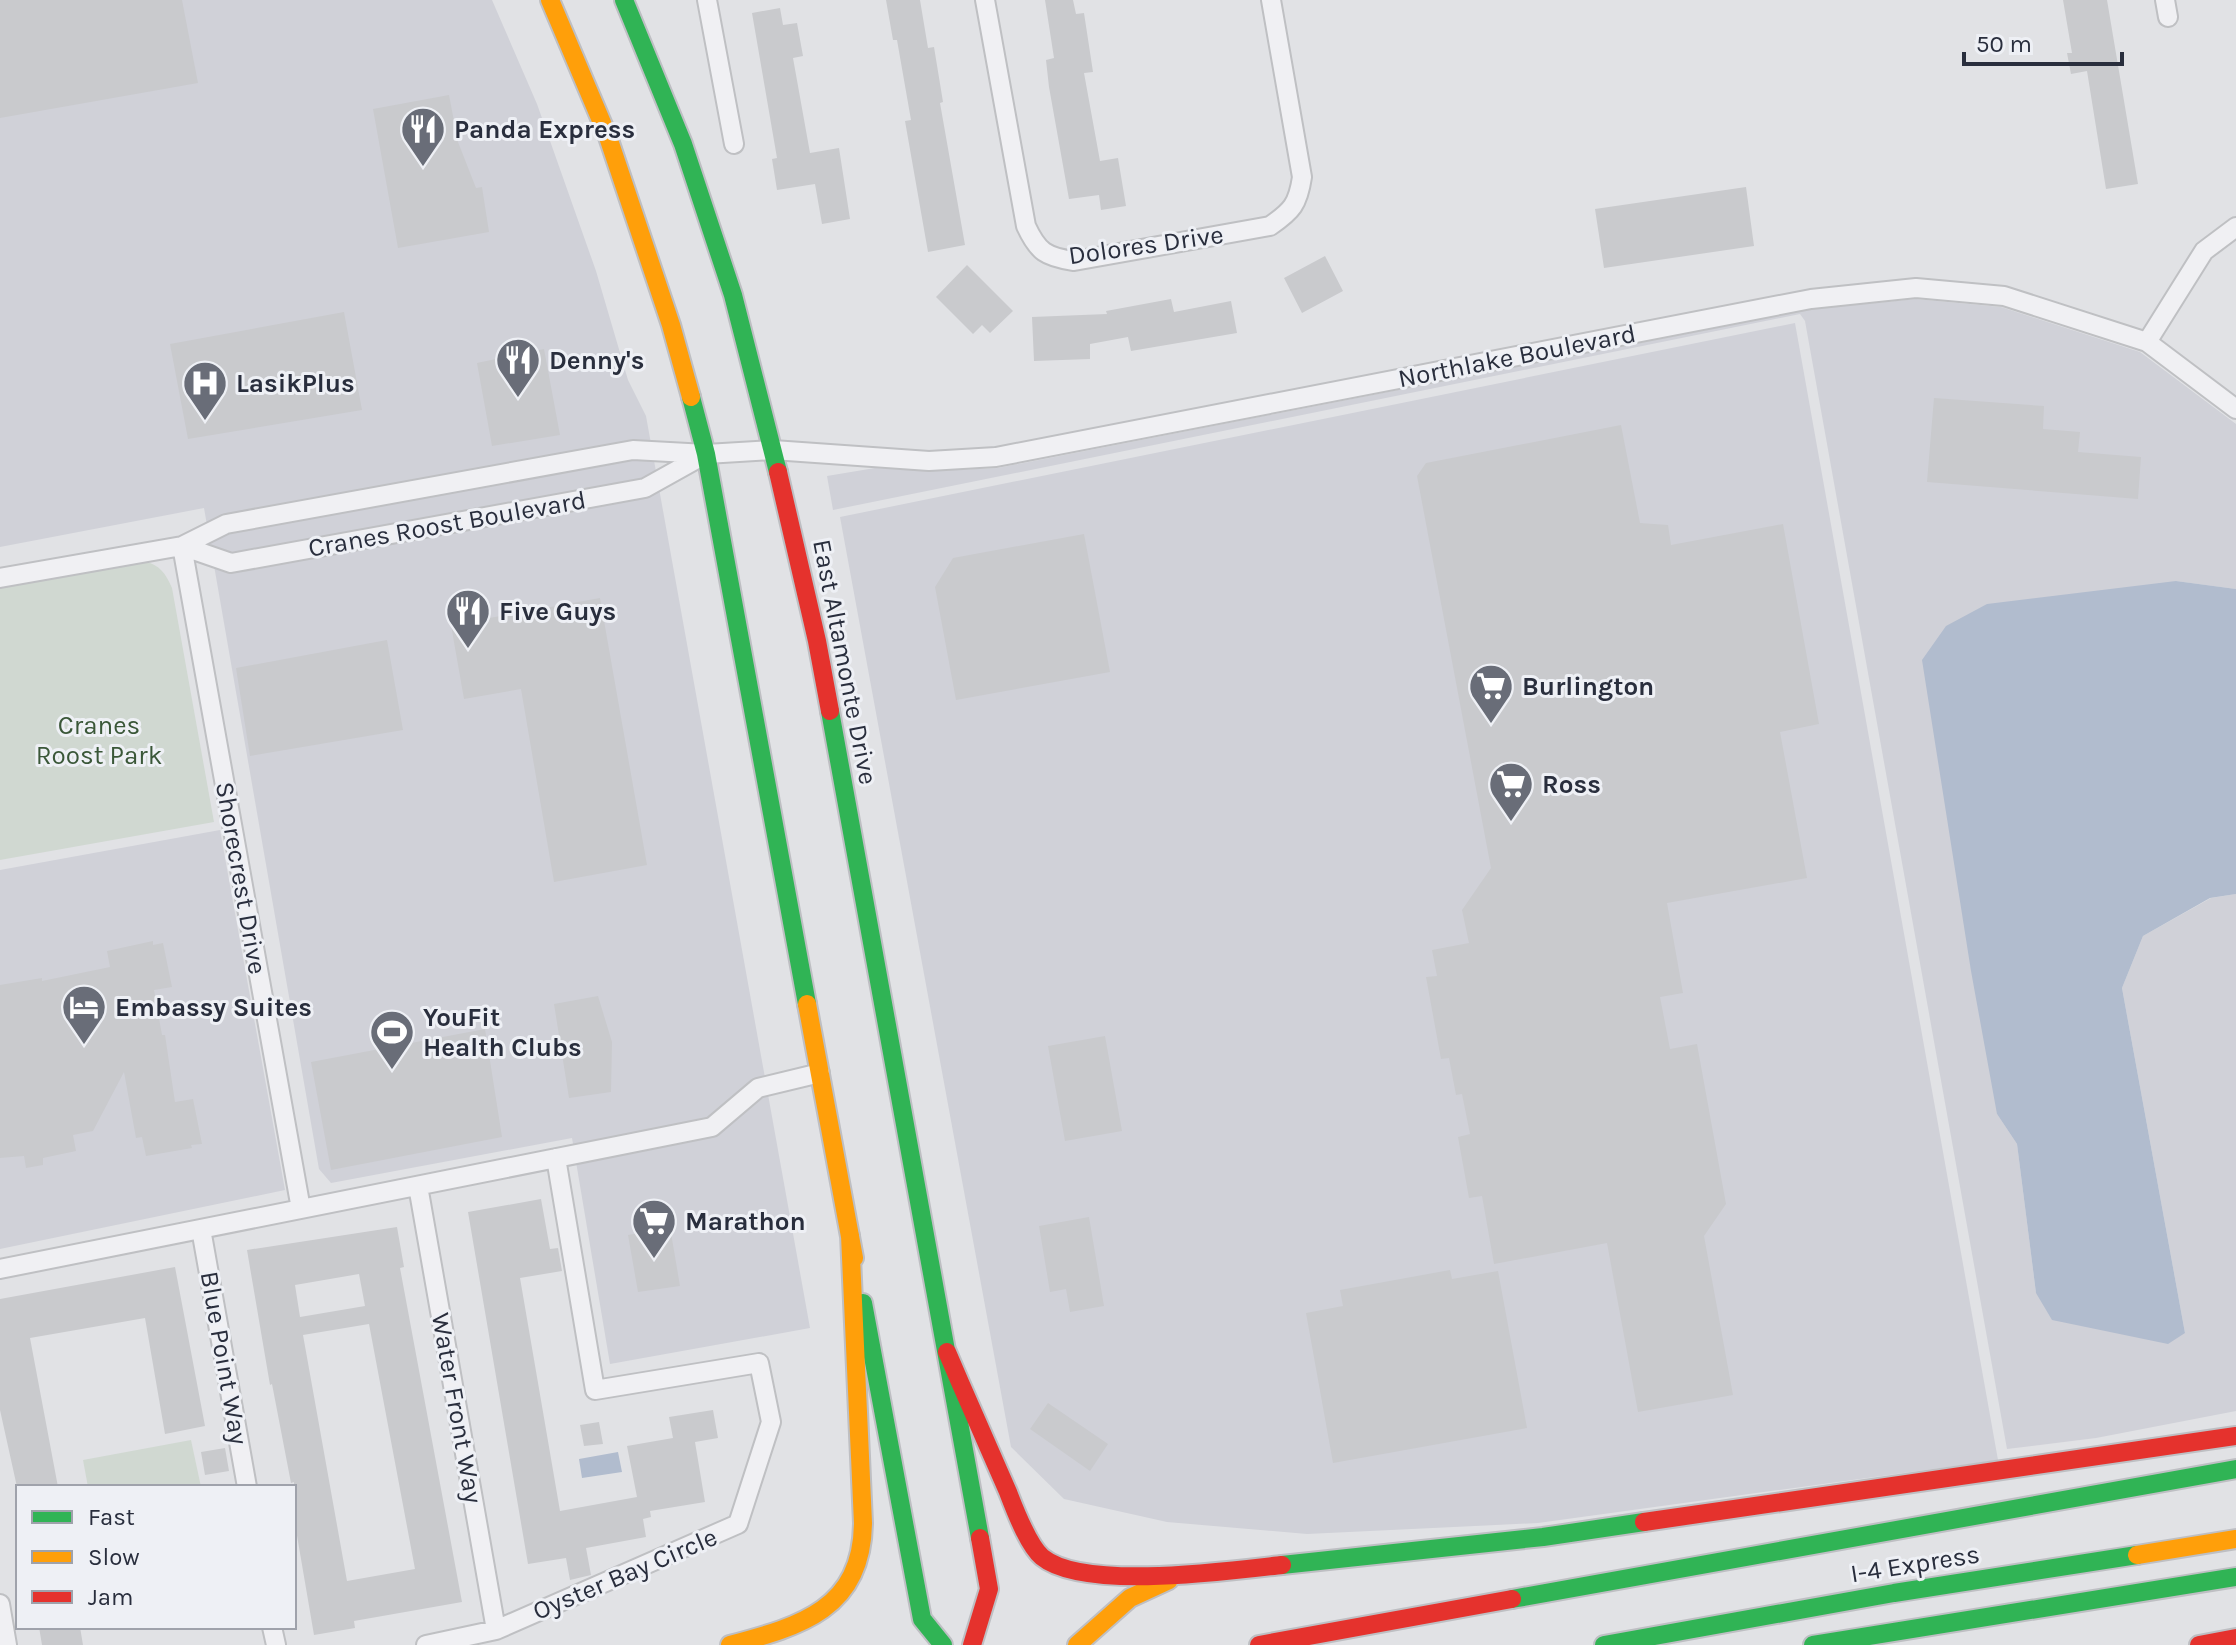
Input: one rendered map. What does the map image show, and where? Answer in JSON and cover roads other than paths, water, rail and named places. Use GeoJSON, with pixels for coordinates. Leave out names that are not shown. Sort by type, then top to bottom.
{"type":"FeatureCollection","features":[{"type":"Feature","properties":{"kind":"main road"},"geometry":{"type":"LineString","coordinates":[[550,0],[608,137],[671,325],[706,454],[922,1619],[943,1645]]}},
{"type":"Feature","properties":{"kind":"main road","name":"East Altamonte Drive"},"geometry":{"type":"LineString","coordinates":[[624,0],[688,159],[733,295],[773,450],[817,641],[947,1352]]}},
{"type":"Feature","properties":{"kind":"main road"},"geometry":{"type":"LineString","coordinates":[[730,1645],[760,1637],[821,1612],[842,1594],[858,1563],[862,1547],[862,1514],[850,1235]]}},
{"type":"Feature","properties":{"kind":"main road"},"geometry":{"type":"LineString","coordinates":[[947,1352],[1018,1516],[1039,1555],[1054,1565],[1072,1571],[1129,1576],[1184,1576],[1543,1537],[2236,1436]]}},
{"type":"Feature","properties":{"kind":"main road"},"geometry":{"type":"LineString","coordinates":[[947,1352],[989,1589],[972,1645]]}},
{"type":"Feature","properties":{"kind":"main road"},"geometry":{"type":"LineString","coordinates":[[1259,1645],[2236,1469]]}},
{"type":"Feature","properties":{"kind":"main road","name":"I-4 Express"},"geometry":{"type":"LineString","coordinates":[[1604,1645],[1894,1593],[2236,1539]]}},
{"type":"Feature","properties":{"kind":"main road"},"geometry":{"type":"LineString","coordinates":[[1077,1645],[1118,1606],[1155,1584],[1184,1576]]}},
{"type":"Feature","properties":{"kind":"main road"},"geometry":{"type":"LineString","coordinates":[[1813,1645],[2236,1577]]}},
{"type":"Feature","properties":{"kind":"main road"},"geometry":{"type":"LineString","coordinates":[[2199,1645],[2236,1638]]}},
{"type":"Feature","properties":{"kind":"street"},"geometry":{"type":"LineString","coordinates":[[707,0],[734,144]]}},
{"type":"Feature","properties":{"kind":"street","name":"Dolores Drive"},"geometry":{"type":"LineString","coordinates":[[985,0],[1026,226],[1035,246],[1053,258],[1074,261],[1270,226],[1287,215],[1299,198],[1302,177],[1271,0]]}},
{"type":"Feature","properties":{"kind":"street"},"geometry":{"type":"LineString","coordinates":[[2147,342],[2204,251],[2236,227]]}},
{"type":"Feature","properties":{"kind":"street","name":"Northlake Boulevard"},"geometry":{"type":"LineString","coordinates":[[773,450],[929,461],[996,457],[1811,299],[1916,288],[2004,296],[2147,342],[2236,409]]}},
{"type":"Feature","properties":{"kind":"street","name":"Cranes Roost Boulevard"},"geometry":{"type":"LineString","coordinates":[[0,578],[182,546],[226,524],[633,450],[706,454],[773,450]]}},
{"type":"Feature","properties":{"kind":"street","name":"Cranes Roost Boulevard"},"geometry":{"type":"LineString","coordinates":[[182,546],[231,563],[645,488],[706,454]]}},
{"type":"Feature","properties":{"kind":"street","name":"Shorecrest Drive"},"geometry":{"type":"LineString","coordinates":[[182,546],[301,1209]]}},
{"type":"Feature","properties":{"kind":"street"},"geometry":{"type":"LineString","coordinates":[[0,1269],[712,1127],[758,1088],[820,1073]]}},
{"type":"Feature","properties":{"kind":"street","name":"Oyster Bay Circle"},"geometry":{"type":"LineString","coordinates":[[426,1645],[496,1630],[738,1524],[771,1422],[759,1363],[595,1390],[556,1158]]}},
{"type":"Feature","properties":{"kind":"street","name":"Water Front Way"},"geometry":{"type":"LineString","coordinates":[[418,1186],[496,1630]]}},
{"type":"Feature","properties":{"kind":"street","name":"Blue Point Way"},"geometry":{"type":"LineString","coordinates":[[201,1229],[247,1485]]}},
{"type":"Feature","properties":{"kind":"street"},"geometry":{"type":"LineString","coordinates":[[0,1604],[7,1645]]}},
{"type":"Feature","properties":{"kind":"water"},"geometry":{"type":"Polygon","coordinates":[[[2176,581],[2236,589],[2236,894],[2210,898],[2143,936],[2122,988],[2185,1333],[2168,1344],[2052,1320],[2036,1293],[2017,1144],[1997,1114],[1922,660],[1946,626],[1987,604],[2176,581]]]}},
{"type":"Feature","properties":{"kind":"water"},"geometry":{"type":"Polygon","coordinates":[[[618,1452],[622,1472],[582,1478],[579,1459],[618,1452]]]}},
{"type":"Feature","properties":{"kind":"place","name":"Panda Express"},"geometry":{"type":"Point","coordinates":[423,168]}},
{"type":"Feature","properties":{"kind":"place","name":"Denny's"},"geometry":{"type":"Point","coordinates":[518,399]}},
{"type":"Feature","properties":{"kind":"place","name":"LasikPlus"},"geometry":{"type":"Point","coordinates":[205,422]}},
{"type":"Feature","properties":{"kind":"place","name":"Five Guys"},"geometry":{"type":"Point","coordinates":[468,650]}},
{"type":"Feature","properties":{"kind":"place","name":"Burlington"},"geometry":{"type":"Point","coordinates":[1491,725]}},
{"type":"Feature","properties":{"kind":"place","name":"Ross"},"geometry":{"type":"Point","coordinates":[1511,823]}},
{"type":"Feature","properties":{"kind":"place","name":"Embassy Suites"},"geometry":{"type":"Point","coordinates":[84,1046]}},
{"type":"Feature","properties":{"kind":"place","name":"YouFit Health Clubs"},"geometry":{"type":"Point","coordinates":[392,1071]}},
{"type":"Feature","properties":{"kind":"place","name":"Marathon"},"geometry":{"type":"Point","coordinates":[654,1260]}},
{"type":"Feature","properties":{"kind":"park label","name":"Cranes Roost Park"},"geometry":{"type":"Point","coordinates":[99,740]}}]}
